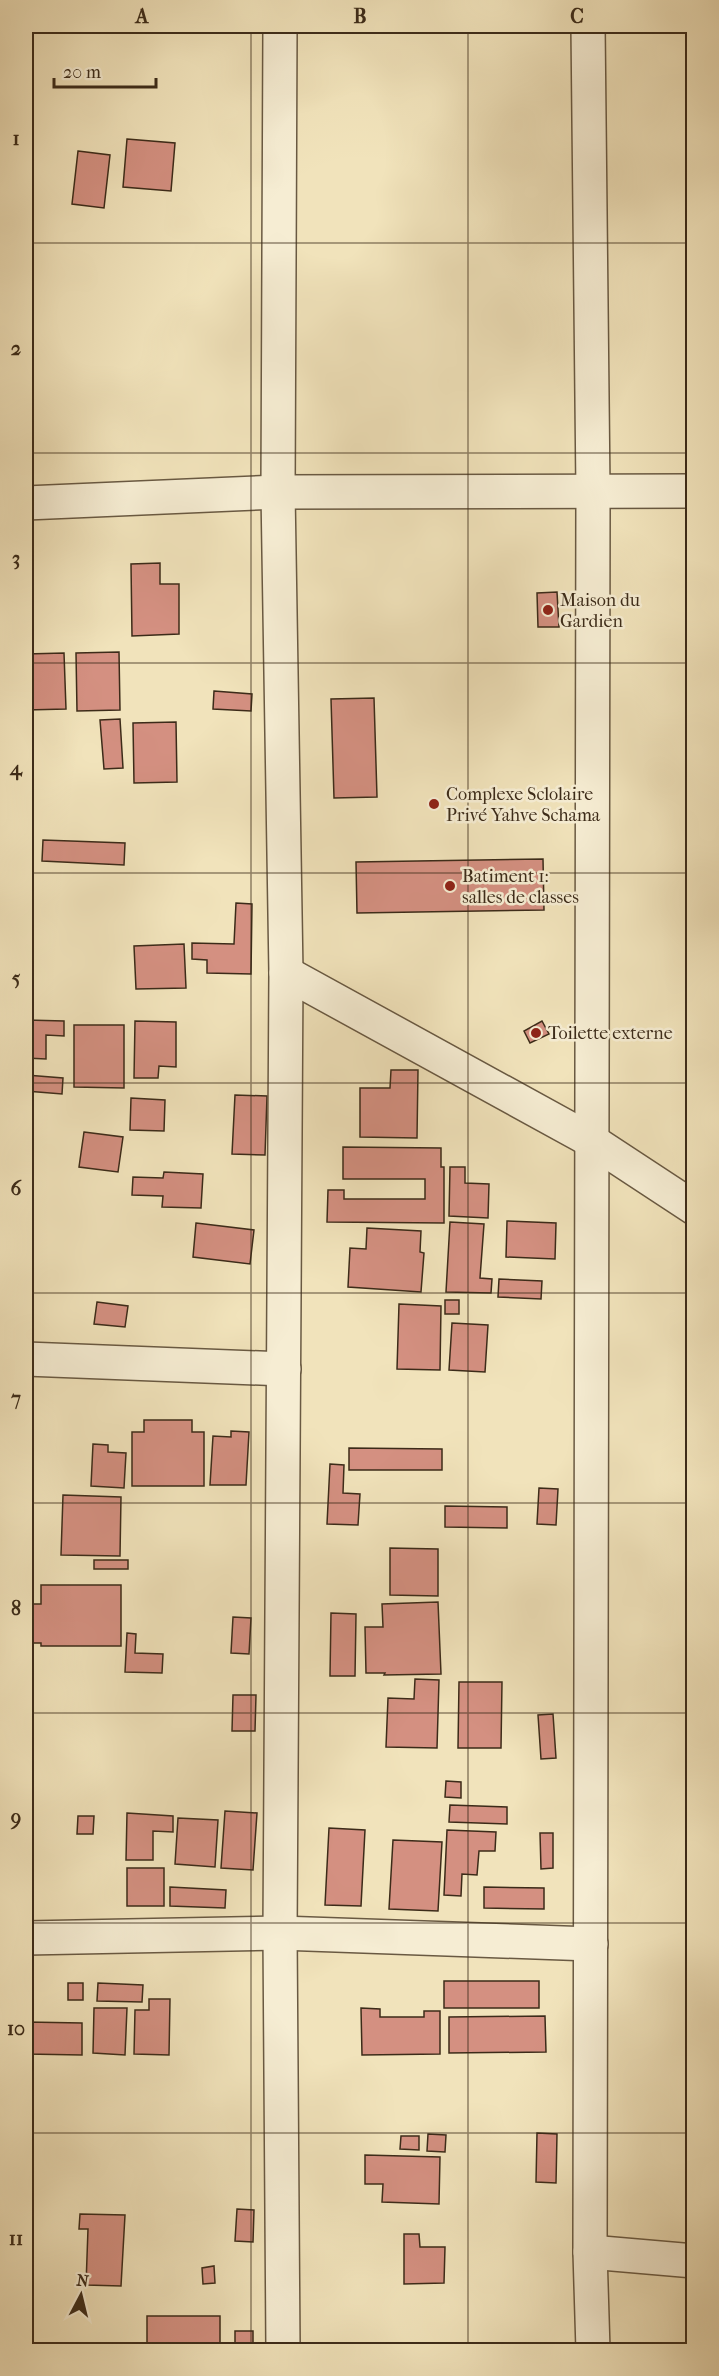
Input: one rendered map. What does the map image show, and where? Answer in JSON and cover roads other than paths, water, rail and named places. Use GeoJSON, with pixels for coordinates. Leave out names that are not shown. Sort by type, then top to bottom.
{"type":"FeatureCollection","features":[{"type":"Feature","properties":{"kind":"street"},"geometry":{"type":"LineString","coordinates":[[280,26],[278,492],[286,973],[280,1933],[283,2350]]}},
{"type":"Feature","properties":{"kind":"street"},"geometry":{"type":"LineString","coordinates":[[588,26],[593,490],[590,2252],[593,2350]]}},
{"type":"Feature","properties":{"kind":"street"},"geometry":{"type":"LineString","coordinates":[[26,503],[278,492],[693,491]]}},
{"type":"Feature","properties":{"kind":"street"},"geometry":{"type":"LineString","coordinates":[[286,973],[592,1141],[693,1208]]}},
{"type":"Feature","properties":{"kind":"street"},"geometry":{"type":"LineString","coordinates":[[26,1359],[284,1370]]}},
{"type":"Feature","properties":{"kind":"street"},"geometry":{"type":"LineString","coordinates":[[26,1938],[280,1933],[591,1944]]}},
{"type":"Feature","properties":{"kind":"street"},"geometry":{"type":"LineString","coordinates":[[590,2252],[693,2260]]}},
{"type":"Feature","properties":{"kind":"place","name":"Maison du Gardien"},"geometry":{"type":"Point","coordinates":[548,610]}},
{"type":"Feature","properties":{"kind":"place","name":"Complexe Sclolaire Privé Yahve Schama"},"geometry":{"type":"Point","coordinates":[434,804]}},
{"type":"Feature","properties":{"kind":"place","name":"Batiment 1: salles de classes"},"geometry":{"type":"Point","coordinates":[450,886]}},
{"type":"Feature","properties":{"kind":"place","name":"Toilette externe"},"geometry":{"type":"Point","coordinates":[536,1033]}}]}
